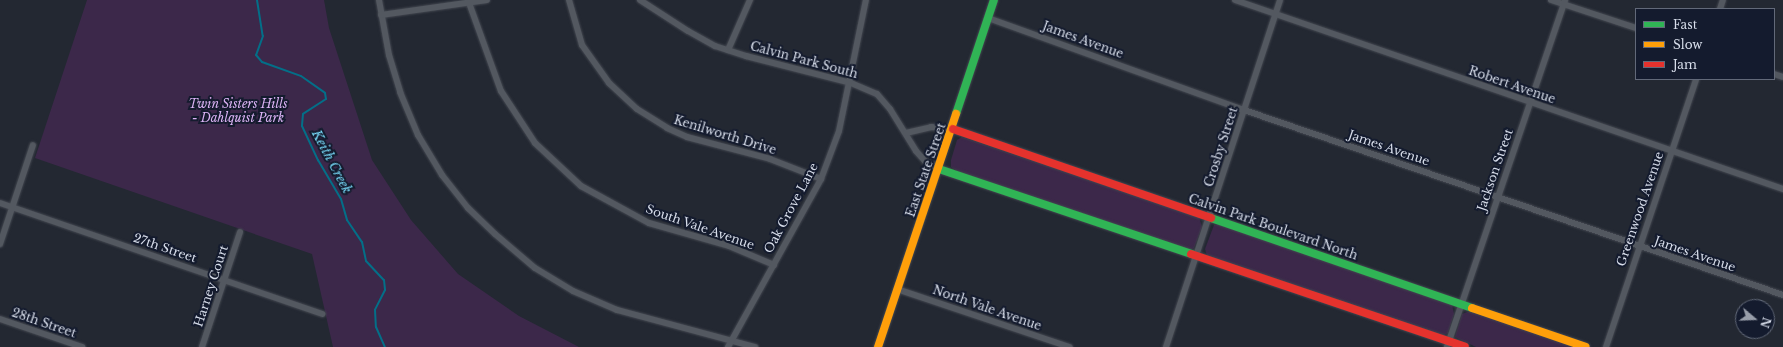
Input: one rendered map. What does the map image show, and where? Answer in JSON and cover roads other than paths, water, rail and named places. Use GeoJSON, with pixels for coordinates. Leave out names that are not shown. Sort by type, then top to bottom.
{"type":"FeatureCollection","features":[{"type":"Feature","properties":{"kind":"street"},"geometry":{"type":"LineString","coordinates":[[379,0],[381,15],[400,92],[418,135],[446,180],[468,208],[495,234],[535,268],[573,291],[617,310],[755,347]]}},
{"type":"Feature","properties":{"kind":"street"},"geometry":{"type":"LineString","coordinates":[[381,15],[468,1],[487,0]]}},
{"type":"Feature","properties":{"kind":"street","name":"Kenilworth Drive"},"geometry":{"type":"LineString","coordinates":[[569,0],[582,45],[609,83],[637,110],[687,137],[770,159],[821,179]]}},
{"type":"Feature","properties":{"kind":"street","name":"Calvin Park South"},"geometry":{"type":"LineString","coordinates":[[640,0],[688,31],[728,50],[851,83],[877,94],[925,161],[939,169]]}},
{"type":"Feature","properties":{"kind":"street"},"geometry":{"type":"LineString","coordinates":[[728,50],[750,0]]}},
{"type":"Feature","properties":{"kind":"street","name":"Oak Grove Lane"},"geometry":{"type":"LineString","coordinates":[[728,347],[821,179],[840,131],[851,83],[866,0]]}},
{"type":"Feature","properties":{"kind":"street","name":"East State Street"},"geometry":{"type":"LineString","coordinates":[[878,347],[953,129],[994,0]]}},
{"type":"Feature","properties":{"kind":"street","name":"Robert Avenue"},"geometry":{"type":"LineString","coordinates":[[1234,0],[1783,189]]}},
{"type":"Feature","properties":{"kind":"street","name":"Crosby Street"},"geometry":{"type":"LineString","coordinates":[[1166,347],[1210,217],[1280,0]]}},
{"type":"Feature","properties":{"kind":"street"},"geometry":{"type":"LineString","coordinates":[[1551,0],[1564,2],[1635,28]]}},
{"type":"Feature","properties":{"kind":"street","name":"South Vale Avenue"},"geometry":{"type":"LineString","coordinates":[[468,1],[501,91],[535,143],[581,186],[649,223],[729,246],[774,265]]}},
{"type":"Feature","properties":{"kind":"street","name":"Jackson Street"},"geometry":{"type":"LineString","coordinates":[[1448,344],[1460,304],[1564,2]]}},
{"type":"Feature","properties":{"kind":"street","name":"James Avenue"},"geometry":{"type":"LineString","coordinates":[[988,18],[1244,110],[1638,247],[1783,295]]}},
{"type":"Feature","properties":{"kind":"street","name":"Greenwood Avenue"},"geometry":{"type":"LineString","coordinates":[[1606,347],[1638,247],[1696,80]]}},
{"type":"Feature","properties":{"kind":"street"},"geometry":{"type":"LineString","coordinates":[[906,133],[931,127],[953,129]]}},
{"type":"Feature","properties":{"kind":"street","name":"Calvin Park Boulevard North"},"geometry":{"type":"LineString","coordinates":[[953,129],[1586,347]]}},
{"type":"Feature","properties":{"kind":"street"},"geometry":{"type":"LineString","coordinates":[[0,244],[33,145]]}},
{"type":"Feature","properties":{"kind":"street"},"geometry":{"type":"LineString","coordinates":[[939,169],[1196,256],[1448,344],[1465,347]]}},
{"type":"Feature","properties":{"kind":"street","name":"27th Street"},"geometry":{"type":"LineString","coordinates":[[0,203],[322,314]]}},
{"type":"Feature","properties":{"kind":"street","name":"Harney Court"},"geometry":{"type":"LineString","coordinates":[[202,347],[240,232]]}},
{"type":"Feature","properties":{"kind":"street","name":"North Vale Avenue"},"geometry":{"type":"LineString","coordinates":[[897,289],[1069,347]]}},
{"type":"Feature","properties":{"kind":"street","name":"28th Street"},"geometry":{"type":"LineString","coordinates":[[0,319],[82,347]]}},
{"type":"Feature","properties":{"kind":"waterway","name":"Keith Creek"},"geometry":{"type":"LineString","coordinates":[[257,0],[263,36],[256,55],[262,62],[301,76],[325,93],[326,99],[303,114],[302,126],[318,160],[341,199],[347,220],[362,242],[366,261],[384,280],[385,290],[375,310],[376,327],[385,347]]}},
{"type":"Feature","properties":{"kind":"park label","name":"Twin Sisters Hills - Dahlquist Park"},"geometry":{"type":"Point","coordinates":[238,111]}}]}
